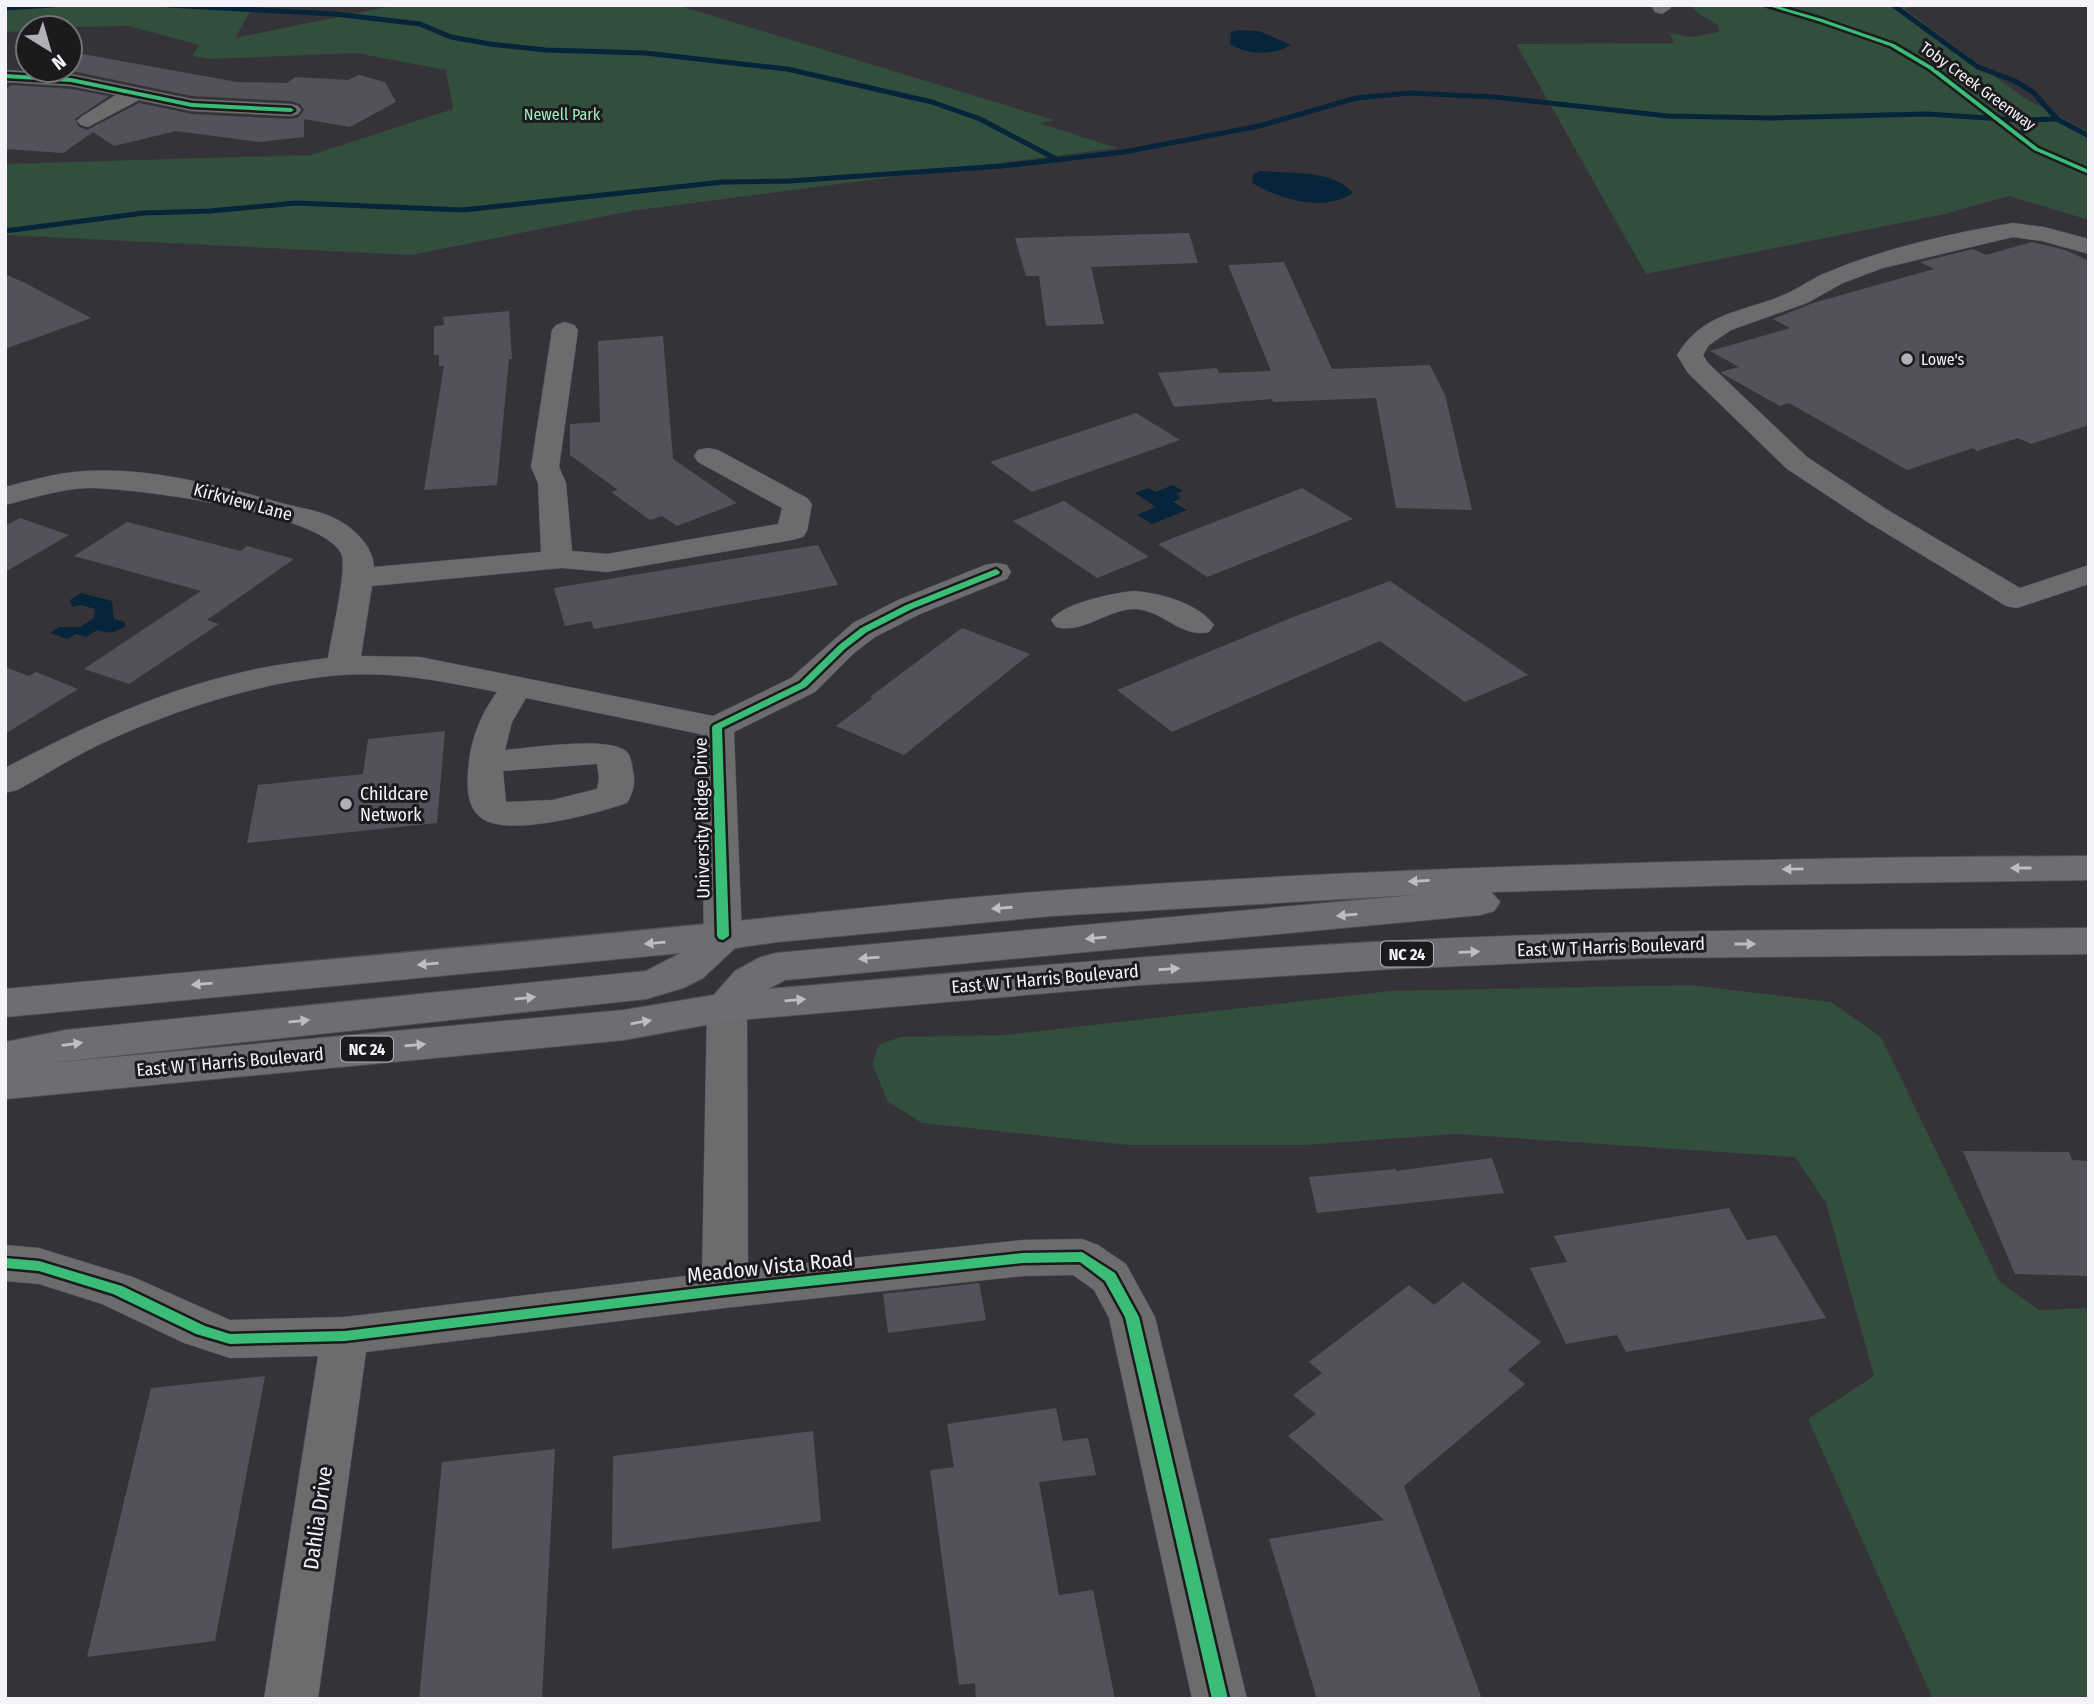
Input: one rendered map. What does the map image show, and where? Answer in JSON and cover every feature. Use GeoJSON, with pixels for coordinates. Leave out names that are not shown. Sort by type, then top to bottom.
{"type":"FeatureCollection","features":[{"type":"Feature","properties":{"kind":"main road"},"geometry":{"type":"LineString","coordinates":[[5,1003],[723,936],[790,927],[1116,899],[1420,881],[1657,873],[2089,868]]}},
{"type":"Feature","properties":{"kind":"main road"},"geometry":{"type":"LineString","coordinates":[[727,1007],[750,981],[776,967],[1476,903],[1657,873]]}},
{"type":"Feature","properties":{"kind":"main road"},"geometry":{"type":"LineString","coordinates":[[5,1057],[66,1045],[646,985],[694,967],[723,936]]}},
{"type":"Feature","properties":{"kind":"main road","name":"East W T Harris Boulevard"},"geometry":{"type":"LineString","coordinates":[[5,1083],[624,1025],[727,1007],[1141,971],[1406,954],[1639,945],[2082,940]]}},
{"type":"Feature","properties":{"kind":"street"},"geometry":{"type":"LineString","coordinates":[[5,76],[71,80],[192,104],[291,110]]}},
{"type":"Feature","properties":{"kind":"street"},"geometry":{"type":"LineString","coordinates":[[89,121],[111,105],[136,94]]}},
{"type":"Feature","properties":{"kind":"street"},"geometry":{"type":"LineString","coordinates":[[2089,247],[2044,234],[2013,230],[1987,234],[1874,263],[1834,278],[1789,302],[1722,325],[1699,340],[1690,355],[1697,367],[1797,463],[1887,522],[2017,599],[2089,574]]}},
{"type":"Feature","properties":{"kind":"street"},"geometry":{"type":"LineString","coordinates":[[557,560],[552,482],[545,467],[565,330]]}},
{"type":"Feature","properties":{"kind":"street"},"geometry":{"type":"LineString","coordinates":[[359,578],[557,560],[607,563],[792,531],[797,504],[708,456]]}},
{"type":"Feature","properties":{"kind":"street","name":"Kirkview Lane"},"geometry":{"type":"LineString","coordinates":[[5,496],[69,482],[108,480],[188,488],[324,524],[344,536],[356,551],[361,569],[350,611],[343,665]]}},
{"type":"Feature","properties":{"kind":"street","name":"University Ridge Drive"},"geometry":{"type":"LineString","coordinates":[[5,782],[95,734],[175,703],[246,681],[343,665],[420,667],[717,727],[803,685],[842,646],[864,630],[909,607],[996,572]]}},
{"type":"Feature","properties":{"kind":"street"},"geometry":{"type":"LineString","coordinates":[[1067,620],[1120,600],[1148,600],[1165,605],[1198,625]]}},
{"type":"Feature","properties":{"kind":"street"},"geometry":{"type":"LineString","coordinates":[[487,762],[495,722],[519,685]]}},
{"type":"Feature","properties":{"kind":"street","name":"University Ridge Drive"},"geometry":{"type":"LineString","coordinates":[[717,727],[723,936]]}},
{"type":"Feature","properties":{"kind":"street"},"geometry":{"type":"LineString","coordinates":[[725,1290],[727,1007]]}},
{"type":"Feature","properties":{"kind":"street","name":"Meadow Vista Road"},"geometry":{"type":"LineString","coordinates":[[5,1263],[39,1266],[117,1290],[201,1330],[230,1339],[345,1336],[725,1290],[1023,1258],[1082,1257],[1110,1277],[1135,1328],[1220,1699]]}},
{"type":"Feature","properties":{"kind":"street","name":"Dahlia Drive"},"geometry":{"type":"LineString","coordinates":[[291,1699],[345,1336]]}},
{"type":"Feature","properties":{"kind":"green space","name":"Newell Park"},"geometry":{"type":"Polygon","coordinates":[[[5,5],[254,5],[235,38],[396,5],[677,5],[1054,120],[1039,123],[1117,148],[631,211],[411,255],[5,235],[5,164],[311,155],[453,109],[446,70],[356,53],[210,59],[192,56],[199,45],[129,26],[84,27],[84,14],[14,14],[14,32],[5,32],[5,5]]]}},
{"type":"Feature","properties":{"kind":"green space"},"geometry":{"type":"Polygon","coordinates":[[[1690,5],[1918,5],[1905,9],[2024,98],[2089,132],[2089,220],[2009,196],[1945,214],[1646,274],[1516,44],[1675,43],[1669,33],[1692,37],[1719,32],[1719,26],[1690,5]]]}},
{"type":"Feature","properties":{"kind":"green space"},"geometry":{"type":"Polygon","coordinates":[[[1691,985],[1831,1002],[1881,1037],[1999,1281],[2039,1310],[2089,1308],[2089,1699],[1933,1699],[1808,1419],[1874,1376],[1826,1203],[1795,1157],[1455,1134],[1305,1145],[1129,1145],[922,1123],[888,1102],[872,1064],[879,1045],[900,1037],[1006,1035],[1391,991],[1691,985]]]}},
{"type":"Feature","properties":{"kind":"water"},"geometry":{"type":"Polygon","coordinates":[[[1259,31],[1291,45],[1284,49],[1260,53],[1244,50],[1230,44],[1231,32],[1259,31]]]}},
{"type":"Feature","properties":{"kind":"water"},"geometry":{"type":"Polygon","coordinates":[[[1260,171],[1322,176],[1344,185],[1353,193],[1328,202],[1315,203],[1289,198],[1252,183],[1253,175],[1260,171]]]}},
{"type":"Feature","properties":{"kind":"water"},"geometry":{"type":"Polygon","coordinates":[[[1173,485],[1183,491],[1176,494],[1181,498],[1173,502],[1187,510],[1152,524],[1137,515],[1156,507],[1135,493],[1148,488],[1155,492],[1173,485]]]}},
{"type":"Feature","properties":{"kind":"water"},"geometry":{"type":"Polygon","coordinates":[[[81,593],[112,601],[114,619],[125,622],[125,627],[111,632],[97,630],[86,637],[76,634],[67,639],[50,633],[60,627],[80,627],[94,618],[95,609],[81,605],[72,607],[70,600],[81,593]]]}},
{"type":"Feature","properties":{"kind":"building"},"geometry":{"type":"Polygon","coordinates":[[[84,54],[237,82],[287,83],[295,77],[348,80],[359,75],[385,82],[396,102],[350,127],[304,119],[304,137],[259,142],[176,131],[114,146],[93,132],[63,153],[5,149],[5,89],[12,85],[71,89],[109,96],[75,119],[79,127],[87,130],[139,103],[192,114],[291,119],[299,117],[304,110],[300,104],[291,101],[192,96],[84,74],[84,54]]]}},
{"type":"Feature","properties":{"kind":"building"},"geometry":{"type":"Polygon","coordinates":[[[1189,233],[1198,263],[1091,267],[1104,324],[1046,326],[1039,276],[1026,276],[1015,238],[1189,233]]]}},
{"type":"Feature","properties":{"kind":"building","name":"Lowe's"},"geometry":{"type":"Polygon","coordinates":[[[2032,242],[2065,250],[2089,261],[2089,425],[2031,444],[2018,438],[1977,451],[1973,448],[1907,470],[1789,403],[1780,406],[1723,374],[1721,372],[1739,367],[1710,351],[1790,328],[1773,319],[1813,303],[1934,269],[1920,262],[1973,249],[1986,255],[2032,242]]]}},
{"type":"Feature","properties":{"kind":"building"},"geometry":{"type":"Polygon","coordinates":[[[1284,262],[1332,369],[1430,365],[1445,395],[1472,510],[1396,508],[1376,398],[1273,402],[1272,399],[1174,407],[1158,373],[1217,368],[1219,373],[1271,371],[1228,265],[1284,262]]]}},
{"type":"Feature","properties":{"kind":"building"},"geometry":{"type":"Polygon","coordinates":[[[5,274],[25,283],[91,318],[5,349],[5,274]]]}},
{"type":"Feature","properties":{"kind":"building"},"geometry":{"type":"Polygon","coordinates":[[[509,311],[512,359],[509,359],[497,485],[424,490],[444,366],[439,366],[439,355],[434,355],[434,326],[444,325],[443,317],[509,311]]]}},
{"type":"Feature","properties":{"kind":"building"},"geometry":{"type":"Polygon","coordinates":[[[663,336],[673,459],[737,503],[677,526],[662,516],[650,520],[611,492],[618,490],[570,455],[570,424],[600,422],[598,341],[663,336]]]}},
{"type":"Feature","properties":{"kind":"building"},"geometry":{"type":"Polygon","coordinates":[[[1136,413],[1180,440],[1032,492],[990,462],[1136,413]]]}},
{"type":"Feature","properties":{"kind":"building"},"geometry":{"type":"Polygon","coordinates":[[[1302,488],[1353,519],[1207,577],[1158,544],[1302,488]]]}},
{"type":"Feature","properties":{"kind":"building"},"geometry":{"type":"Polygon","coordinates":[[[1064,501],[1149,557],[1097,578],[1013,521],[1064,501]]]}},
{"type":"Feature","properties":{"kind":"building"},"geometry":{"type":"Polygon","coordinates":[[[20,518],[69,535],[5,572],[5,526],[20,518]]]}},
{"type":"Feature","properties":{"kind":"building"},"geometry":{"type":"Polygon","coordinates":[[[127,522],[241,551],[247,546],[294,559],[207,620],[219,624],[129,684],[84,669],[201,591],[74,556],[127,522]]]}},
{"type":"Feature","properties":{"kind":"building"},"geometry":{"type":"Polygon","coordinates":[[[818,545],[838,585],[594,629],[591,621],[565,626],[554,588],[818,545]]]}},
{"type":"Feature","properties":{"kind":"building"},"geometry":{"type":"Polygon","coordinates":[[[1390,581],[1528,675],[1465,702],[1380,641],[1172,732],[1117,690],[1288,619],[1390,581]]]}},
{"type":"Feature","properties":{"kind":"building"},"geometry":{"type":"Polygon","coordinates":[[[962,628],[1030,654],[904,755],[836,726],[873,698],[870,697],[962,628]]]}},
{"type":"Feature","properties":{"kind":"building"},"geometry":{"type":"Polygon","coordinates":[[[5,667],[29,676],[36,672],[78,689],[5,734],[5,667]]]}},
{"type":"Feature","properties":{"kind":"building","name":"Childcare Network"},"geometry":{"type":"Polygon","coordinates":[[[445,731],[437,823],[247,843],[258,785],[363,774],[368,739],[445,731]]]}},
{"type":"Feature","properties":{"kind":"building"},"geometry":{"type":"Polygon","coordinates":[[[1963,1151],[2069,1152],[2072,1160],[2089,1161],[2089,1276],[2015,1274],[1963,1151]]]}},
{"type":"Feature","properties":{"kind":"building"},"geometry":{"type":"Polygon","coordinates":[[[1492,1158],[1504,1193],[1317,1213],[1309,1177],[1396,1171],[1492,1158]]]}},
{"type":"Feature","properties":{"kind":"building"},"geometry":{"type":"Polygon","coordinates":[[[1729,1208],[1747,1240],[1776,1235],[1826,1318],[1626,1352],[1617,1335],[1566,1344],[1530,1268],[1567,1262],[1554,1236],[1729,1208]]]}},
{"type":"Feature","properties":{"kind":"building"},"geometry":{"type":"Polygon","coordinates":[[[1463,1282],[1541,1342],[1508,1370],[1525,1384],[1404,1486],[1482,1699],[1317,1699],[1269,1539],[1384,1520],[1288,1436],[1316,1414],[1293,1395],[1322,1373],[1309,1362],[1409,1285],[1434,1305],[1463,1282]]]}},
{"type":"Feature","properties":{"kind":"building"},"geometry":{"type":"Polygon","coordinates":[[[979,1283],[986,1320],[888,1333],[883,1294],[979,1283]]]}},
{"type":"Feature","properties":{"kind":"building"},"geometry":{"type":"Polygon","coordinates":[[[265,1376],[215,1641],[87,1657],[151,1388],[265,1376]]]}},
{"type":"Feature","properties":{"kind":"building"},"geometry":{"type":"Polygon","coordinates":[[[1056,1408],[1063,1441],[1088,1438],[1096,1475],[1039,1482],[1059,1595],[1093,1590],[1115,1699],[976,1699],[975,1683],[959,1685],[930,1470],[954,1467],[947,1424],[1056,1408]]]}},
{"type":"Feature","properties":{"kind":"building"},"geometry":{"type":"Polygon","coordinates":[[[813,1431],[821,1521],[612,1549],[613,1456],[813,1431]]]}},
{"type":"Feature","properties":{"kind":"building"},"geometry":{"type":"Polygon","coordinates":[[[555,1449],[542,1699],[419,1699],[442,1462],[555,1449]]]}},
{"type":"Feature","properties":{"kind":"waterway"},"geometry":{"type":"LineString","coordinates":[[5,8],[53,5]]}},
{"type":"Feature","properties":{"kind":"waterway"},"geometry":{"type":"LineString","coordinates":[[168,5],[335,14],[420,24],[451,37],[490,44],[546,50],[645,53],[787,69],[932,102],[980,119],[1057,160]]}},
{"type":"Feature","properties":{"kind":"waterway"},"geometry":{"type":"LineString","coordinates":[[1893,5],[1978,67],[2015,81],[2033,92],[2057,119]]}},
{"type":"Feature","properties":{"kind":"waterway"},"geometry":{"type":"LineString","coordinates":[[1057,160],[1124,152],[1259,126],[1356,98],[1410,93],[1494,97],[1668,116],[1772,118],[1927,114],[2019,120],[2057,119]]}},
{"type":"Feature","properties":{"kind":"waterway"},"geometry":{"type":"LineString","coordinates":[[2057,119],[2089,136]]}},
{"type":"Feature","properties":{"kind":"waterway"},"geometry":{"type":"LineString","coordinates":[[5,231],[144,213],[210,211],[296,203],[463,210],[723,182],[790,181],[1057,160]]}},
{"type":"Feature","properties":{"kind":"cycle path","name":"Toby Creek Greenway"},"geometry":{"type":"LineString","coordinates":[[1767,5],[1892,45],[1931,68],[2036,149],[2089,172]]}},
{"type":"Feature","properties":{"kind":"cycle path"},"geometry":{"type":"LineString","coordinates":[[5,76],[71,80],[192,105],[291,110]]}},
{"type":"Feature","properties":{"kind":"cycle path"},"geometry":{"type":"LineString","coordinates":[[723,936],[717,727],[803,685],[842,647],[864,630],[909,607],[996,572]]}},
{"type":"Feature","properties":{"kind":"cycle path"},"geometry":{"type":"LineString","coordinates":[[5,1263],[39,1266],[117,1290],[201,1330],[230,1339],[345,1336],[725,1290],[1023,1258],[1082,1257],[1110,1277],[1132,1317],[1220,1699]]}},
{"type":"Feature","properties":{"kind":"place","name":"Lowe's"},"geometry":{"type":"Point","coordinates":[1907,359]}},
{"type":"Feature","properties":{"kind":"place","name":"Childcare Network"},"geometry":{"type":"Point","coordinates":[346,804]}}]}
